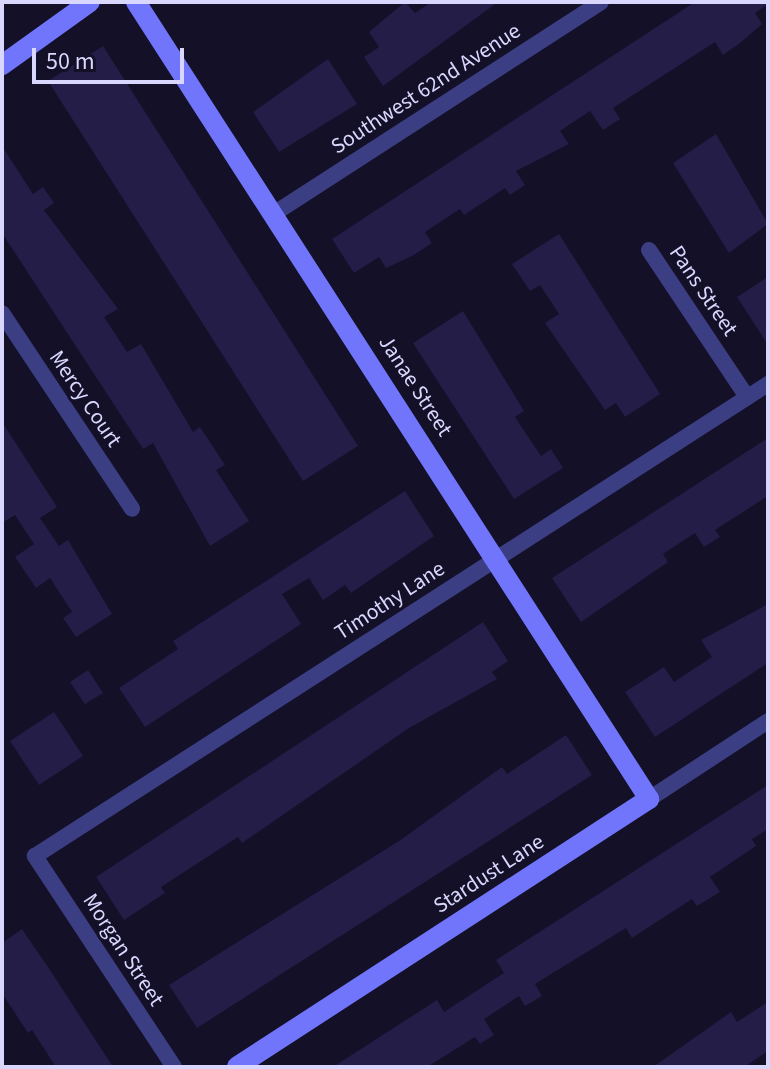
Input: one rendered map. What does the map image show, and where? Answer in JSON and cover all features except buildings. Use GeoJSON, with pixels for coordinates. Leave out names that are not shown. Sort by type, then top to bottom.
{"type":"FeatureCollection","features":[{"type":"Feature","properties":{"kind":"street"},"geometry":{"type":"LineString","coordinates":[[2,65],[90,2]]}},
{"type":"Feature","properties":{"kind":"street","name":"Janae Street"},"geometry":{"type":"LineString","coordinates":[[136,2],[275,213],[649,799]]}},
{"type":"Feature","properties":{"kind":"street","name":"Southwest 62nd Avenue"},"geometry":{"type":"LineString","coordinates":[[275,213],[601,2]]}},
{"type":"Feature","properties":{"kind":"street","name":"Pans Street"},"geometry":{"type":"LineString","coordinates":[[649,250],[747,397]]}},
{"type":"Feature","properties":{"kind":"street","name":"Mercy Court"},"geometry":{"type":"LineString","coordinates":[[2,313],[132,509]]}},
{"type":"Feature","properties":{"kind":"street","name":"Timothy Lane"},"geometry":{"type":"LineString","coordinates":[[35,856],[768,384]]}},
{"type":"Feature","properties":{"kind":"street","name":"Stardust Lane"},"geometry":{"type":"LineString","coordinates":[[237,1067],[768,721]]}},
{"type":"Feature","properties":{"kind":"street","name":"Morgan Street"},"geometry":{"type":"LineString","coordinates":[[35,856],[174,1067]]}}]}
